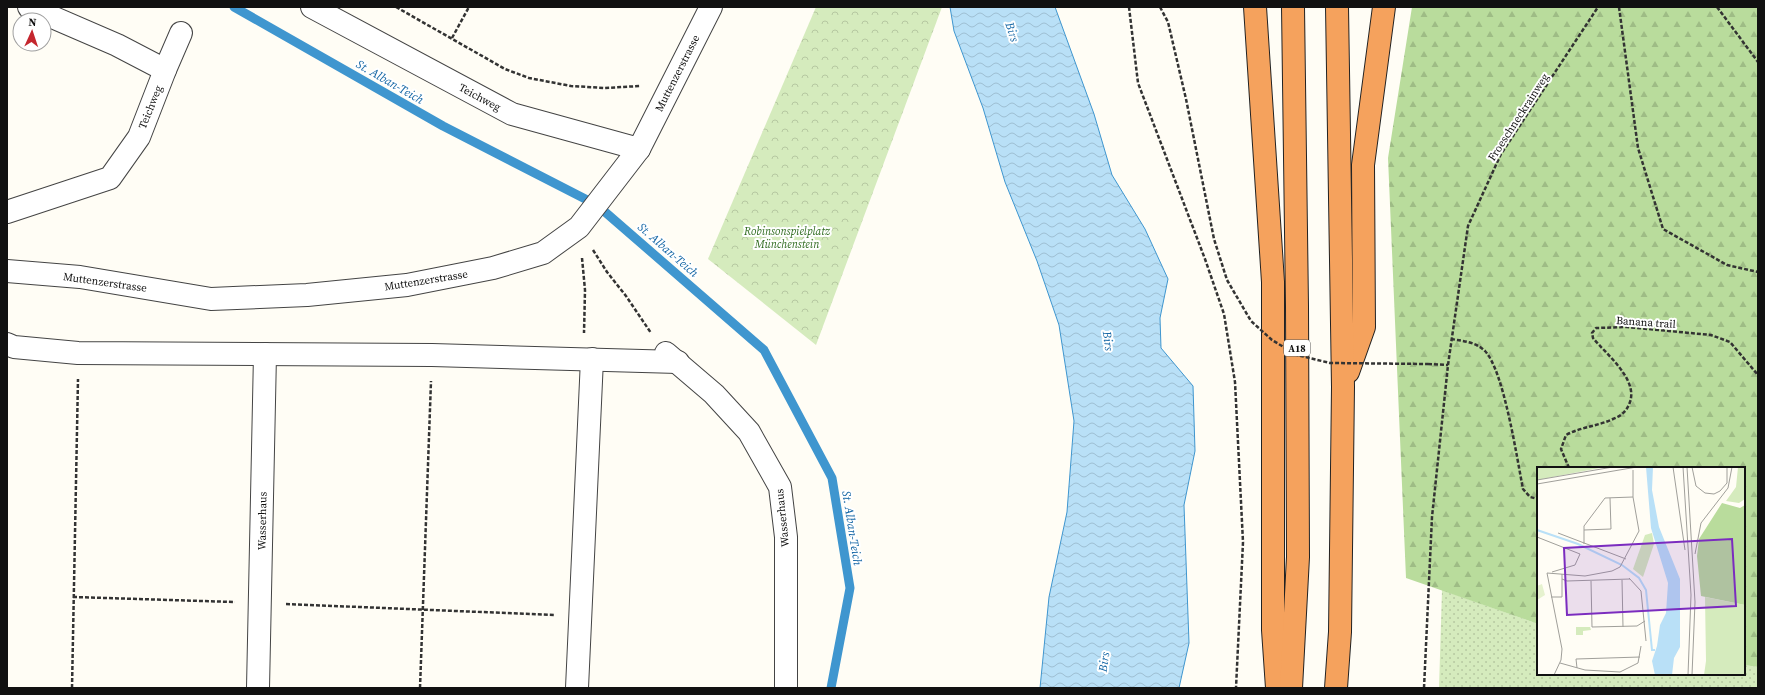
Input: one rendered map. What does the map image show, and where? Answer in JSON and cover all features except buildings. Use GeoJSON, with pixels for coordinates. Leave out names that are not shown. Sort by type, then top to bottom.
{"type":"FeatureCollection","features":[{"type":"Feature","properties":{"kind":"highway"},"geometry":{"type":"LineString","coordinates":[[1255,7],[1273,282],[1273,630],[1277,688]]}},
{"type":"Feature","properties":{"kind":"highway","name":"A18"},"geometry":{"type":"LineString","coordinates":[[1291,688],[1298,557],[1297,306],[1293,7]]}},
{"type":"Feature","properties":{"kind":"highway"},"geometry":{"type":"LineString","coordinates":[[1336,688],[1340,632],[1343,387],[1337,7]]}},
{"type":"Feature","properties":{"kind":"highway"},"geometry":{"type":"LineString","coordinates":[[1343,387],[1364,326],[1363,165],[1384,7]]}},
{"type":"Feature","properties":{"kind":"street"},"geometry":{"type":"LineString","coordinates":[[29,7],[117,45],[165,70]]}},
{"type":"Feature","properties":{"kind":"street","name":"Teichweg"},"geometry":{"type":"LineString","coordinates":[[312,7],[512,114],[639,149]]}},
{"type":"Feature","properties":{"kind":"street","name":"Muttenzerstrasse"},"geometry":{"type":"LineString","coordinates":[[7,271],[80,277],[211,299],[307,295],[407,285],[493,268],[543,253],[579,227],[639,149],[711,7]]}},
{"type":"Feature","properties":{"kind":"street","name":"Teichweg"},"geometry":{"type":"LineString","coordinates":[[7,212],[110,178],[138,136],[181,33]]}},
{"type":"Feature","properties":{"kind":"street"},"geometry":{"type":"LineString","coordinates":[[7,344],[14,347],[78,353],[432,354],[587,359],[670,356]]}},
{"type":"Feature","properties":{"kind":"street","name":"Wasserhaus"},"geometry":{"type":"LineString","coordinates":[[258,688],[265,354]]}},
{"type":"Feature","properties":{"kind":"street","name":"Wasserhaus"},"geometry":{"type":"LineString","coordinates":[[670,356],[714,394],[749,432],[780,487],[786,537],[786,688]]}},
{"type":"Feature","properties":{"kind":"street"},"geometry":{"type":"LineString","coordinates":[[577,688],[587,359]]}},
{"type":"Feature","properties":{"kind":"path"},"geometry":{"type":"LineString","coordinates":[[396,7],[505,69],[529,78],[571,86],[605,88],[637,87],[673,82]]}},
{"type":"Feature","properties":{"kind":"path"},"geometry":{"type":"LineString","coordinates":[[452,38],[469,7]]}},
{"type":"Feature","properties":{"kind":"path"},"geometry":{"type":"LineString","coordinates":[[1129,7],[1138,83],[1205,259],[1224,314],[1235,382],[1243,542],[1236,688]]}},
{"type":"Feature","properties":{"kind":"path"},"geometry":{"type":"LineString","coordinates":[[1160,7],[1168,22],[1186,99],[1214,239],[1227,280],[1251,321],[1272,340],[1297,355],[1330,363],[1448,365]]}},
{"type":"Feature","properties":{"kind":"path","name":"Froeschneckrainweg"},"geometry":{"type":"LineString","coordinates":[[1424,688],[1432,517],[1451,339],[1468,226],[1501,154],[1598,7]]}},
{"type":"Feature","properties":{"kind":"path"},"geometry":{"type":"LineString","coordinates":[[1619,7],[1638,148],[1663,228],[1727,265],[1758,272]]}},
{"type":"Feature","properties":{"kind":"path"},"geometry":{"type":"LineString","coordinates":[[1717,7],[1758,62]]}},
{"type":"Feature","properties":{"kind":"path"},"geometry":{"type":"LineString","coordinates":[[579,227],[607,272],[670,356]]}},
{"type":"Feature","properties":{"kind":"path"},"geometry":{"type":"LineString","coordinates":[[579,227],[587,359]]}},
{"type":"Feature","properties":{"kind":"path","name":"Banana trail"},"geometry":{"type":"LineString","coordinates":[[1569,467],[1562,449],[1566,435],[1575,430],[1614,419],[1627,410],[1632,397],[1630,385],[1620,368],[1594,338],[1592,333],[1596,328],[1627,327],[1710,336],[1730,342],[1758,375]]}},
{"type":"Feature","properties":{"kind":"path"},"geometry":{"type":"LineString","coordinates":[[1451,339],[1473,343],[1485,351],[1497,373],[1523,489],[1530,497],[1537,499]]}},
{"type":"Feature","properties":{"kind":"path"},"geometry":{"type":"LineString","coordinates":[[72,688],[78,353]]}},
{"type":"Feature","properties":{"kind":"path"},"geometry":{"type":"LineString","coordinates":[[420,688],[432,354]]}},
{"type":"Feature","properties":{"kind":"path"},"geometry":{"type":"LineString","coordinates":[[73,597],[580,616]]}},
{"type":"Feature","properties":{"kind":"green space","name":"Robinsonspielplatz Münchenstein"},"geometry":{"type":"Polygon","coordinates":[[[816,7],[942,7],[816,345],[708,259],[816,7]]]}},
{"type":"Feature","properties":{"kind":"green space"},"geometry":{"type":"Polygon","coordinates":[[[1412,7],[1758,7],[1758,667],[1745,665],[1745,467],[1537,467],[1537,624],[1406,578],[1388,158],[1412,7]]]}},
{"type":"Feature","properties":{"kind":"green space"},"geometry":{"type":"Polygon","coordinates":[[[1442,590],[1537,624],[1537,675],[1745,675],[1745,665],[1758,667],[1758,688],[1439,688],[1442,590]]]}},
{"type":"Feature","properties":{"kind":"water","name":"Birs"},"geometry":{"type":"Polygon","coordinates":[[[950,7],[1055,7],[1094,114],[1112,175],[1145,229],[1168,279],[1160,318],[1161,348],[1193,386],[1195,451],[1184,505],[1189,643],[1179,688],[1040,688],[1049,597],[1067,512],[1074,421],[1059,325],[1037,261],[1005,182],[983,108],[954,31],[950,7]]]}},
{"type":"Feature","properties":{"kind":"waterway","name":"St. Alban-Teich"},"geometry":{"type":"LineString","coordinates":[[234,7],[443,126],[597,205],[764,350],[832,478],[850,588],[831,688]]}}]}
